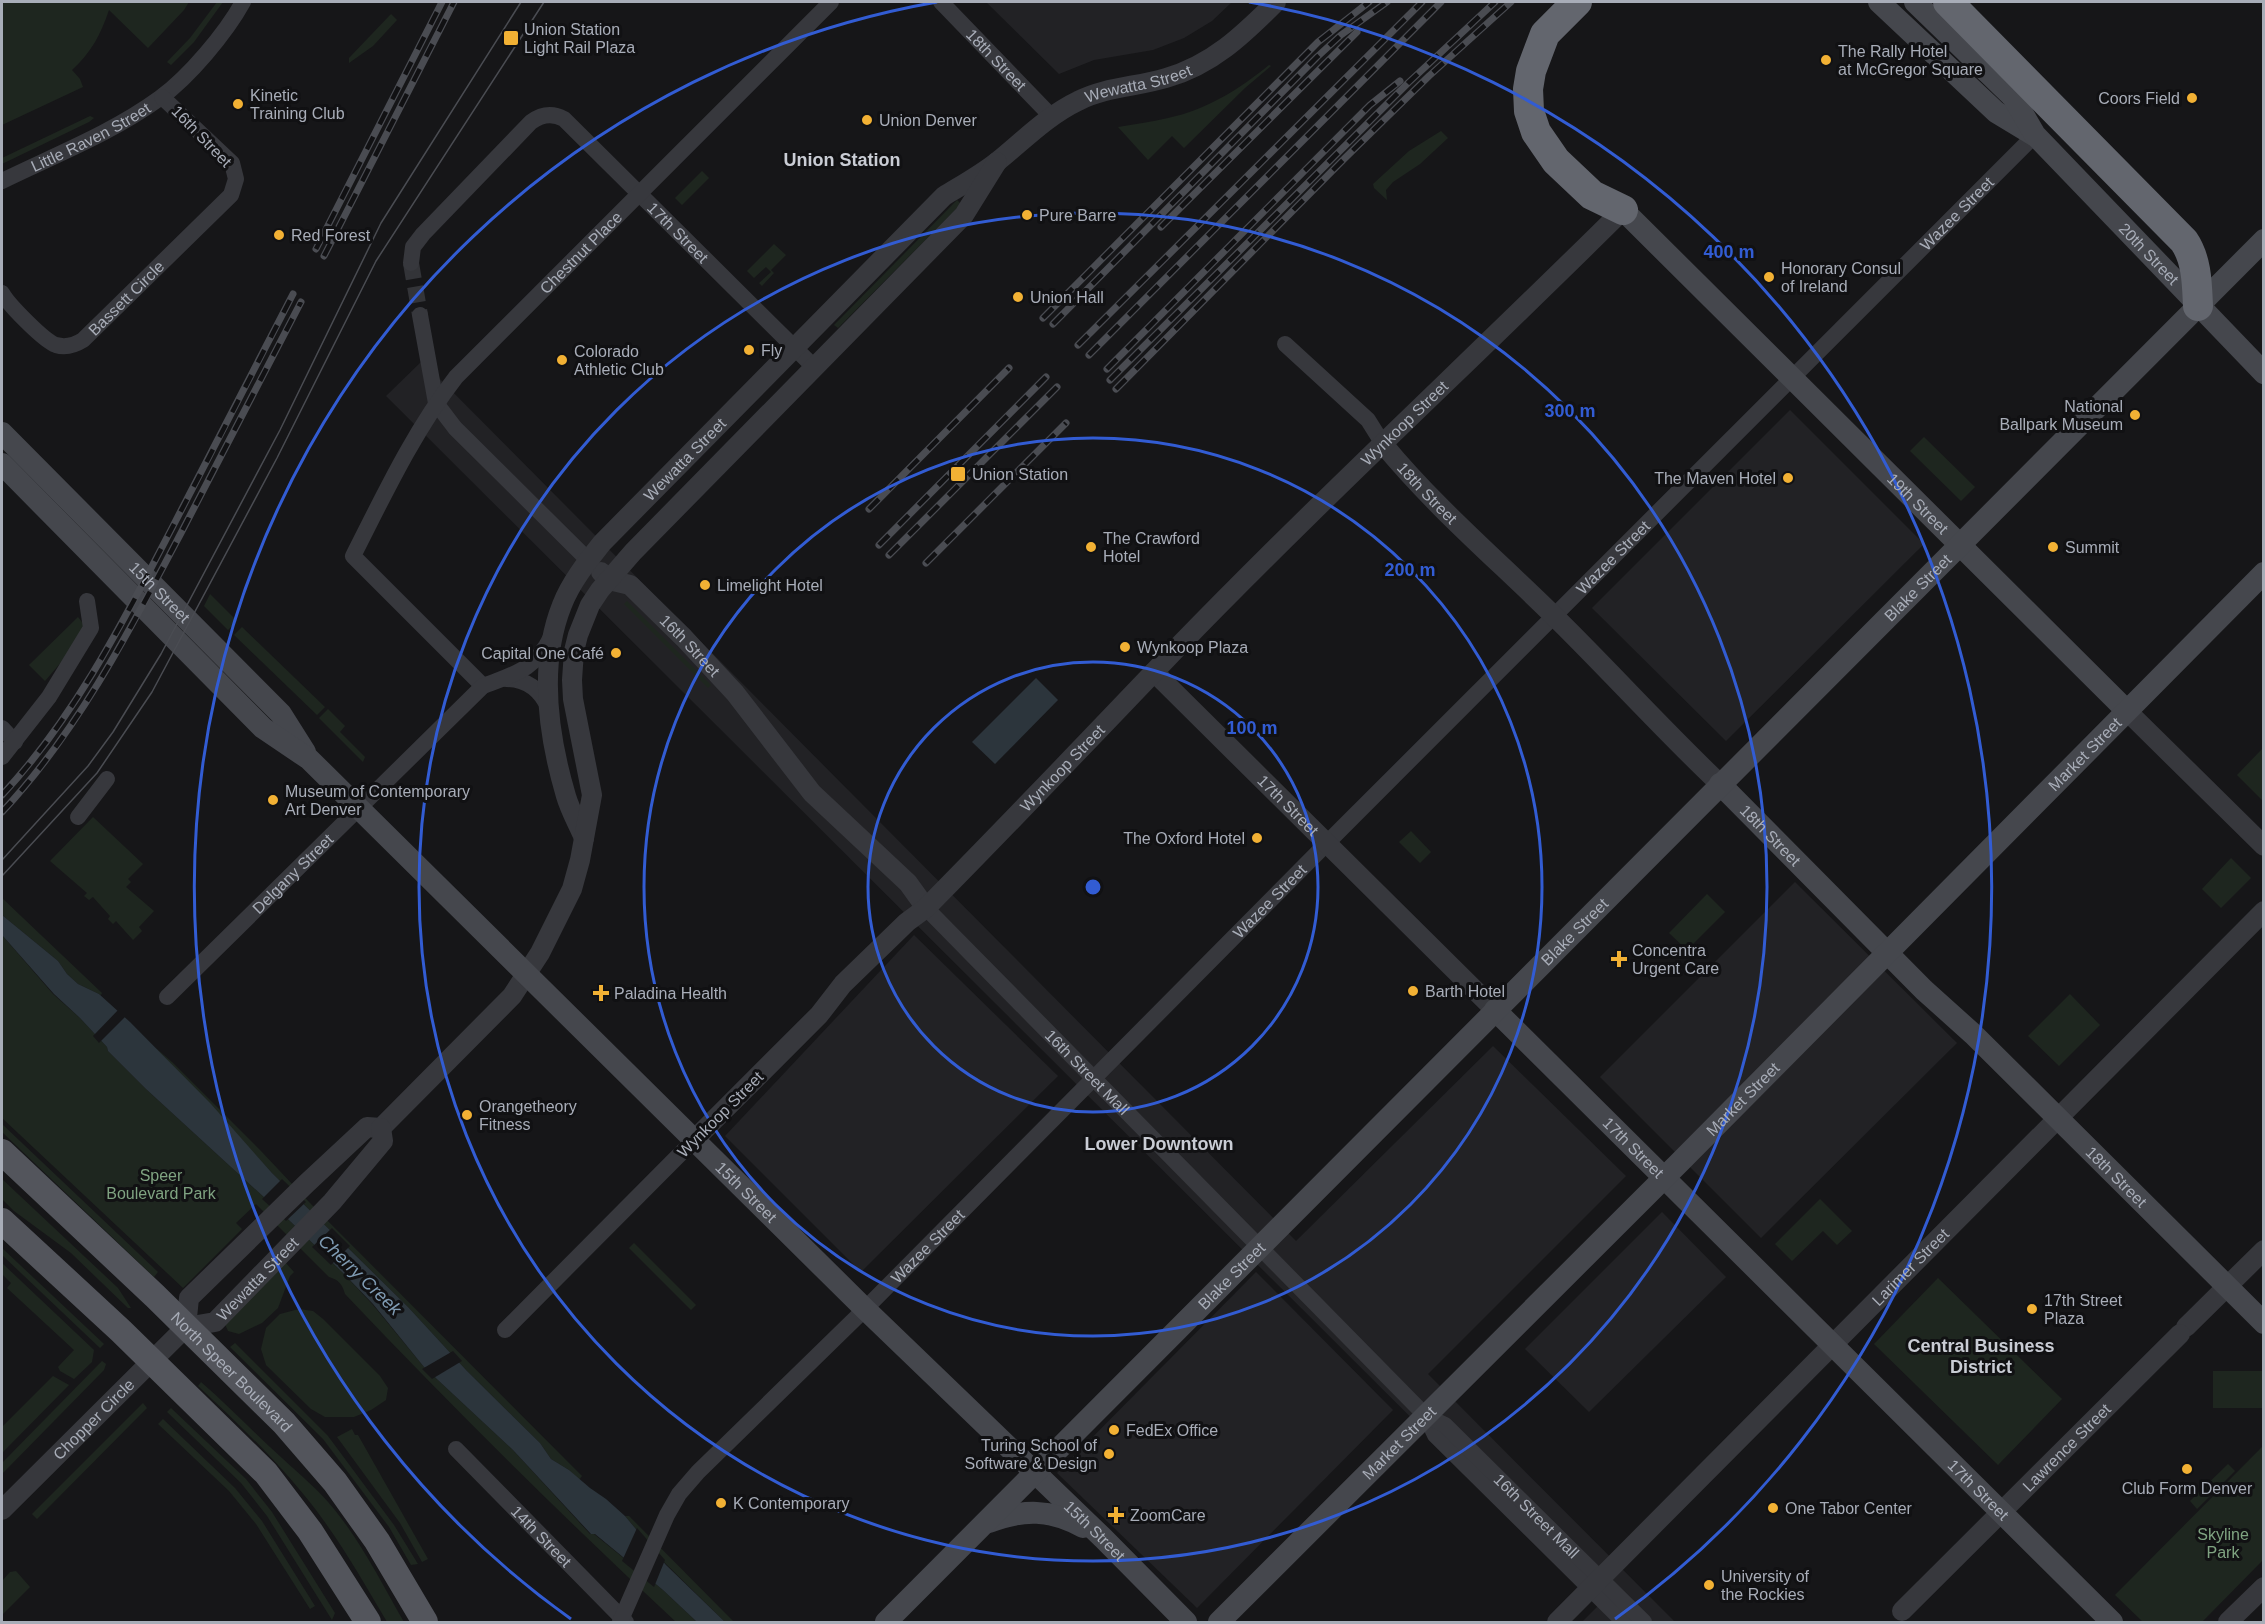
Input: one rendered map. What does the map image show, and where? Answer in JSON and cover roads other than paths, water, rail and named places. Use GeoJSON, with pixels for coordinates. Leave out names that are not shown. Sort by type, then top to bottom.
{"type":"FeatureCollection","features":[{"type":"Feature","properties":{"kind":"highway"},"geometry":{"type":"LineString","coordinates":[[1577,2],[1545,34],[1531,71],[1528,101],[1536,132],[1546,150],[1592,195],[1623,210]]}},
{"type":"Feature","properties":{"kind":"highway"},"geometry":{"type":"LineString","coordinates":[[1948,2],[2184,242],[2192,256],[2198,306]]}},
{"type":"Feature","properties":{"kind":"main road","name":"20th Street"},"geometry":{"type":"LineString","coordinates":[[1879,2],[1996,112],[2035,135]]}},
{"type":"Feature","properties":{"kind":"main road","name":"20th Street"},"geometry":{"type":"LineString","coordinates":[[1915,2],[2013,97],[2035,135],[2264,374]]}},
{"type":"Feature","properties":{"kind":"main road","name":"19th Street"},"geometry":{"type":"LineString","coordinates":[[1623,210],[2126,710]]}},
{"type":"Feature","properties":{"kind":"main road","name":"Blake Street"},"geometry":{"type":"LineString","coordinates":[[886,1623],[2264,240]]}},
{"type":"Feature","properties":{"kind":"main road","name":"15th Street"},"geometry":{"type":"LineString","coordinates":[[2,433],[281,714],[309,759]]}},
{"type":"Feature","properties":{"kind":"main road","name":"15th Street"},"geometry":{"type":"LineString","coordinates":[[2,464],[263,728],[309,759],[865,1308],[1103,1538],[1186,1623]]}},
{"type":"Feature","properties":{"kind":"main road","name":"Market Street"},"geometry":{"type":"LineString","coordinates":[[1219,1623],[1664,1179],[2264,573]]}},
{"type":"Feature","properties":{"kind":"main road","name":"18th Street"},"geometry":{"type":"LineString","coordinates":[[1720,784],[1924,990],[2059,1118],[2264,1323]]}},
{"type":"Feature","properties":{"kind":"main road","name":"17th Street"},"geometry":{"type":"LineString","coordinates":[[1495,1010],[2112,1623]]}},
{"type":"Feature","properties":{"kind":"main road","name":"North Speer Boulevard"},"geometry":{"type":"LineString","coordinates":[[2,1152],[284,1423],[335,1482],[377,1540],[425,1623]]}},
{"type":"Feature","properties":{"kind":"main road"},"geometry":{"type":"LineString","coordinates":[[2,1221],[152,1360],[266,1473],[310,1531],[368,1623]]}},
{"type":"Feature","properties":{"kind":"main road"},"geometry":{"type":"LineString","coordinates":[[983,1524],[1014,1513],[1043,1512],[1067,1519],[1103,1538]]}},
{"type":"Feature","properties":{"kind":"street","name":"Little Raven Street"},"geometry":{"type":"LineString","coordinates":[[2,181],[95,136],[162,97],[208,50],[243,2]]}},
{"type":"Feature","properties":{"kind":"street","name":"Chestnut Place"},"geometry":{"type":"LineString","coordinates":[[491,683],[353,556],[417,434],[436,403],[456,377],[831,2]]}},
{"type":"Feature","properties":{"kind":"street","name":"18th Street"},"geometry":{"type":"LineString","coordinates":[[941,2],[1052,117]]}},
{"type":"Feature","properties":{"kind":"street","name":"Wewatta Street"},"geometry":{"type":"LineString","coordinates":[[584,838],[566,797],[552,734],[548,677],[554,629],[563,602],[588,560],[612,531],[944,196],[997,162],[1031,131],[1076,102],[1094,94],[1165,79],[1199,66],[1243,35],[1276,2]]}},
{"type":"Feature","properties":{"kind":"street","name":"16th Street"},"geometry":{"type":"LineString","coordinates":[[162,97],[232,163],[236,179]]}},
{"type":"Feature","properties":{"kind":"street","name":"17th Street"},"geometry":{"type":"LineString","coordinates":[[412,255],[436,220],[535,119],[548,114],[564,120],[814,367]]}},
{"type":"Feature","properties":{"kind":"street","name":"Wazee Street"},"geometry":{"type":"LineString","coordinates":[[619,1621],[664,1521],[679,1494],[698,1472],[865,1308],[2035,135]]}},
{"type":"Feature","properties":{"kind":"street","name":"Wewatta Street"},"geometry":{"type":"LineString","coordinates":[[381,1128],[383,1141],[329,1204],[215,1322],[186,1327],[189,1298],[367,1127],[381,1128],[512,996],[527,975],[572,889],[592,795],[573,699],[572,680],[574,651],[590,606],[633,552],[964,214],[997,162]]}},
{"type":"Feature","properties":{"kind":"street","name":"Bassett Circle"},"geometry":{"type":"LineString","coordinates":[[2,293],[47,340],[61,346],[79,343],[231,195],[236,179]]}},
{"type":"Feature","properties":{"kind":"street","name":"Wynkoop Street"},"geometry":{"type":"LineString","coordinates":[[505,1330],[819,1015],[843,984],[907,922],[926,908],[1154,672],[1623,210]]}},
{"type":"Feature","properties":{"kind":"street"},"geometry":{"type":"LineString","coordinates":[[420,315],[436,403]]}},
{"type":"Feature","properties":{"kind":"street","name":"18th Street"},"geometry":{"type":"LineString","coordinates":[[1285,344],[1368,420],[1397,461],[1720,784]]}},
{"type":"Feature","properties":{"kind":"street","name":"16th Street"},"geometry":{"type":"LineString","coordinates":[[436,403],[455,428],[609,580],[630,585],[684,638],[735,693],[812,793],[908,883],[926,908]]}},
{"type":"Feature","properties":{"kind":"street"},"geometry":{"type":"LineString","coordinates":[[2,757],[49,697],[92,628],[87,601]]}},
{"type":"Feature","properties":{"kind":"street","name":"Delgany Street"},"geometry":{"type":"LineString","coordinates":[[167,997],[359,808],[491,683],[512,677],[531,665],[545,649],[554,629]]}},
{"type":"Feature","properties":{"kind":"street","name":"17th Street"},"geometry":{"type":"LineString","coordinates":[[1154,672],[1495,1010]]}},
{"type":"Feature","properties":{"kind":"street"},"geometry":{"type":"LineString","coordinates":[[491,683],[517,680],[526,682],[540,693],[549,709]]}},
{"type":"Feature","properties":{"kind":"street","name":"19th Street"},"geometry":{"type":"LineString","coordinates":[[2126,710],[2264,846]]}},
{"type":"Feature","properties":{"kind":"street"},"geometry":{"type":"LineString","coordinates":[[2,728],[15,742]]}},
{"type":"Feature","properties":{"kind":"street"},"geometry":{"type":"LineString","coordinates":[[78,817],[107,779]]}},
{"type":"Feature","properties":{"kind":"street","name":"16th Street Mall"},"geometry":{"type":"LineString","coordinates":[[926,908],[1426,1416],[1445,1425],[1595,1584],[1624,1623]]}},
{"type":"Feature","properties":{"kind":"street","name":"Larimer Street"},"geometry":{"type":"LineString","coordinates":[[1557,1623],[2264,911]]}},
{"type":"Feature","properties":{"kind":"street","name":"Lawrence Street"},"geometry":{"type":"LineString","coordinates":[[1896,1618],[2264,1250]]}},
{"type":"Feature","properties":{"kind":"street","name":"Chopper Circle"},"geometry":{"type":"LineString","coordinates":[[2,1510],[186,1327]]}},
{"type":"Feature","properties":{"kind":"street","name":"14th Street"},"geometry":{"type":"LineString","coordinates":[[456,1449],[619,1621]]}},
{"type":"Feature","properties":{"kind":"street","name":"16th Street Mall"},"geometry":{"type":"LineString","coordinates":[[1595,1584],[1644,1623]]}},
{"type":"Feature","properties":{"kind":"street"},"geometry":{"type":"LineString","coordinates":[[2228,1623],[2264,1587]]}},
{"type":"Feature","properties":{"kind":"water"},"geometry":{"type":"Polygon","coordinates":[[[1036,678],[1058,700],[995,764],[972,742],[1036,678]]]}},
{"type":"Feature","properties":{"kind":"water","name":"Cherry Creek"},"geometry":{"type":"Polygon","coordinates":[[[2,915],[58,961],[78,984],[99,994],[130,1022],[211,1104],[272,1173],[408,1307],[467,1371],[540,1443],[551,1459],[569,1470],[625,1516],[666,1565],[725,1622],[697,1622],[663,1590],[595,1534],[591,1534],[513,1450],[424,1367],[373,1304],[344,1274],[108,1051],[107,1047],[54,994],[2,935],[2,915]]]}},
{"type":"Feature","properties":{"kind":"tunnel"},"geometry":{"type":"LineString","coordinates":[[411,263],[420,315]]}},
{"type":"Feature","properties":{"kind":"tram line"},"geometry":{"type":"LineString","coordinates":[[2,860],[88,766],[113,732],[161,654],[280,430],[381,223],[521,2]]}},
{"type":"Feature","properties":{"kind":"tram line"},"geometry":{"type":"LineString","coordinates":[[2,876],[97,773],[152,692],[277,458],[376,261],[544,2]]}},
{"type":"Feature","properties":{"kind":"railway"},"geometry":{"type":"LineString","coordinates":[[316,249],[442,2]]}},
{"type":"Feature","properties":{"kind":"railway"},"geometry":{"type":"LineString","coordinates":[[324,256],[454,2]]}},
{"type":"Feature","properties":{"kind":"railway"},"geometry":{"type":"LineString","coordinates":[[1043,318],[1318,42],[1369,2]]}},
{"type":"Feature","properties":{"kind":"railway"},"geometry":{"type":"LineString","coordinates":[[1053,324],[1317,57],[1341,35],[1387,2]]}},
{"type":"Feature","properties":{"kind":"railway"},"geometry":{"type":"LineString","coordinates":[[1078,345],[1422,2]]}},
{"type":"Feature","properties":{"kind":"railway"},"geometry":{"type":"LineString","coordinates":[[1089,355],[1441,2]]}},
{"type":"Feature","properties":{"kind":"railway"},"geometry":{"type":"LineString","coordinates":[[1110,380],[1408,83],[1495,2]]}},
{"type":"Feature","properties":{"kind":"railway"},"geometry":{"type":"LineString","coordinates":[[1116,389],[1345,158],[1429,76],[1511,2]]}},
{"type":"Feature","properties":{"kind":"railway"},"geometry":{"type":"LineString","coordinates":[[1161,227],[1357,32]]}},
{"type":"Feature","properties":{"kind":"railway"},"geometry":{"type":"LineString","coordinates":[[1107,369],[1370,105],[1400,81]]}},
{"type":"Feature","properties":{"kind":"railway"},"geometry":{"type":"LineString","coordinates":[[2,795],[52,734],[96,668],[135,598],[293,294]]}},
{"type":"Feature","properties":{"kind":"railway"},"geometry":{"type":"LineString","coordinates":[[2,812],[55,748],[122,643],[301,302]]}},
{"type":"Feature","properties":{"kind":"railway"},"geometry":{"type":"LineString","coordinates":[[869,509],[1009,368]]}},
{"type":"Feature","properties":{"kind":"railway"},"geometry":{"type":"LineString","coordinates":[[879,545],[1046,377]]}},
{"type":"Feature","properties":{"kind":"railway"},"geometry":{"type":"LineString","coordinates":[[889,555],[1057,387]]}},
{"type":"Feature","properties":{"kind":"railway"},"geometry":{"type":"LineString","coordinates":[[926,563],[1066,423]]}},
{"type":"Feature","properties":{"kind":"place","name":"Union Station Light Rail Plaza"},"geometry":{"type":"Point","coordinates":[511,38]}},
{"type":"Feature","properties":{"kind":"place","name":"The Rally Hotel at McGregor Square"},"geometry":{"type":"Point","coordinates":[1826,60]}},
{"type":"Feature","properties":{"kind":"place","name":"Coors Field"},"geometry":{"type":"Point","coordinates":[2192,98]}},
{"type":"Feature","properties":{"kind":"place","name":"Kinetic Training Club"},"geometry":{"type":"Point","coordinates":[238,104]}},
{"type":"Feature","properties":{"kind":"place","name":"Union Denver"},"geometry":{"type":"Point","coordinates":[867,120]}},
{"type":"Feature","properties":{"kind":"place","name":"Pure Barre"},"geometry":{"type":"Point","coordinates":[1027,215]}},
{"type":"Feature","properties":{"kind":"place","name":"Red Forest"},"geometry":{"type":"Point","coordinates":[279,235]}},
{"type":"Feature","properties":{"kind":"place","name":"Honorary Consul of Ireland"},"geometry":{"type":"Point","coordinates":[1769,277]}},
{"type":"Feature","properties":{"kind":"place","name":"Union Hall"},"geometry":{"type":"Point","coordinates":[1018,297]}},
{"type":"Feature","properties":{"kind":"place","name":"Fly"},"geometry":{"type":"Point","coordinates":[749,350]}},
{"type":"Feature","properties":{"kind":"place","name":"Colorado Athletic Club"},"geometry":{"type":"Point","coordinates":[562,360]}},
{"type":"Feature","properties":{"kind":"place","name":"National Ballpark Museum"},"geometry":{"type":"Point","coordinates":[2135,415]}},
{"type":"Feature","properties":{"kind":"place","name":"Union Station"},"geometry":{"type":"Point","coordinates":[958,474]}},
{"type":"Feature","properties":{"kind":"place","name":"The Maven Hotel"},"geometry":{"type":"Point","coordinates":[1788,478]}},
{"type":"Feature","properties":{"kind":"place","name":"The Crawford Hotel"},"geometry":{"type":"Point","coordinates":[1091,547]}},
{"type":"Feature","properties":{"kind":"place","name":"Summit"},"geometry":{"type":"Point","coordinates":[2053,547]}},
{"type":"Feature","properties":{"kind":"place","name":"Limelight Hotel"},"geometry":{"type":"Point","coordinates":[705,585]}},
{"type":"Feature","properties":{"kind":"place","name":"Wynkoop Plaza"},"geometry":{"type":"Point","coordinates":[1125,647]}},
{"type":"Feature","properties":{"kind":"place","name":"Capital One Café"},"geometry":{"type":"Point","coordinates":[616,653]}},
{"type":"Feature","properties":{"kind":"place","name":"Museum of Contemporary Art Denver"},"geometry":{"type":"Point","coordinates":[273,800]}},
{"type":"Feature","properties":{"kind":"place","name":"The Oxford Hotel"},"geometry":{"type":"Point","coordinates":[1257,838]}},
{"type":"Feature","properties":{"kind":"place","name":"Concentra Urgent Care"},"geometry":{"type":"Point","coordinates":[1619,959]}},
{"type":"Feature","properties":{"kind":"place","name":"Barth Hotel"},"geometry":{"type":"Point","coordinates":[1413,991]}},
{"type":"Feature","properties":{"kind":"place","name":"Paladina Health"},"geometry":{"type":"Point","coordinates":[601,993]}},
{"type":"Feature","properties":{"kind":"place","name":"Orangetheory Fitness"},"geometry":{"type":"Point","coordinates":[467,1115]}},
{"type":"Feature","properties":{"kind":"place","name":"17th Street Plaza"},"geometry":{"type":"Point","coordinates":[2032,1309]}},
{"type":"Feature","properties":{"kind":"place","name":"FedEx Office"},"geometry":{"type":"Point","coordinates":[1114,1430]}},
{"type":"Feature","properties":{"kind":"place","name":"Turing School of Software & Design"},"geometry":{"type":"Point","coordinates":[1109,1454]}},
{"type":"Feature","properties":{"kind":"place","name":"Club Form Denver"},"geometry":{"type":"Point","coordinates":[2187,1469]}},
{"type":"Feature","properties":{"kind":"place","name":"K Contemporary"},"geometry":{"type":"Point","coordinates":[721,1503]}},
{"type":"Feature","properties":{"kind":"place","name":"One Tabor Center"},"geometry":{"type":"Point","coordinates":[1773,1508]}},
{"type":"Feature","properties":{"kind":"place","name":"ZoomCare"},"geometry":{"type":"Point","coordinates":[1116,1515]}},
{"type":"Feature","properties":{"kind":"place","name":"University of the Rockies"},"geometry":{"type":"Point","coordinates":[1709,1585]}},
{"type":"Feature","properties":{"kind":"district","name":"Union Station"},"geometry":{"type":"Point","coordinates":[842,160]}},
{"type":"Feature","properties":{"kind":"district","name":"Lower Downtown"},"geometry":{"type":"Point","coordinates":[1159,1144]}},
{"type":"Feature","properties":{"kind":"district","name":"Central Business District"},"geometry":{"type":"Point","coordinates":[1981,1356]}},
{"type":"Feature","properties":{"kind":"park label","name":"Speer Boulevard Park"},"geometry":{"type":"Point","coordinates":[161,1184]}},
{"type":"Feature","properties":{"kind":"park label","name":"Skyline Park"},"geometry":{"type":"Point","coordinates":[2223,1543]}}]}
